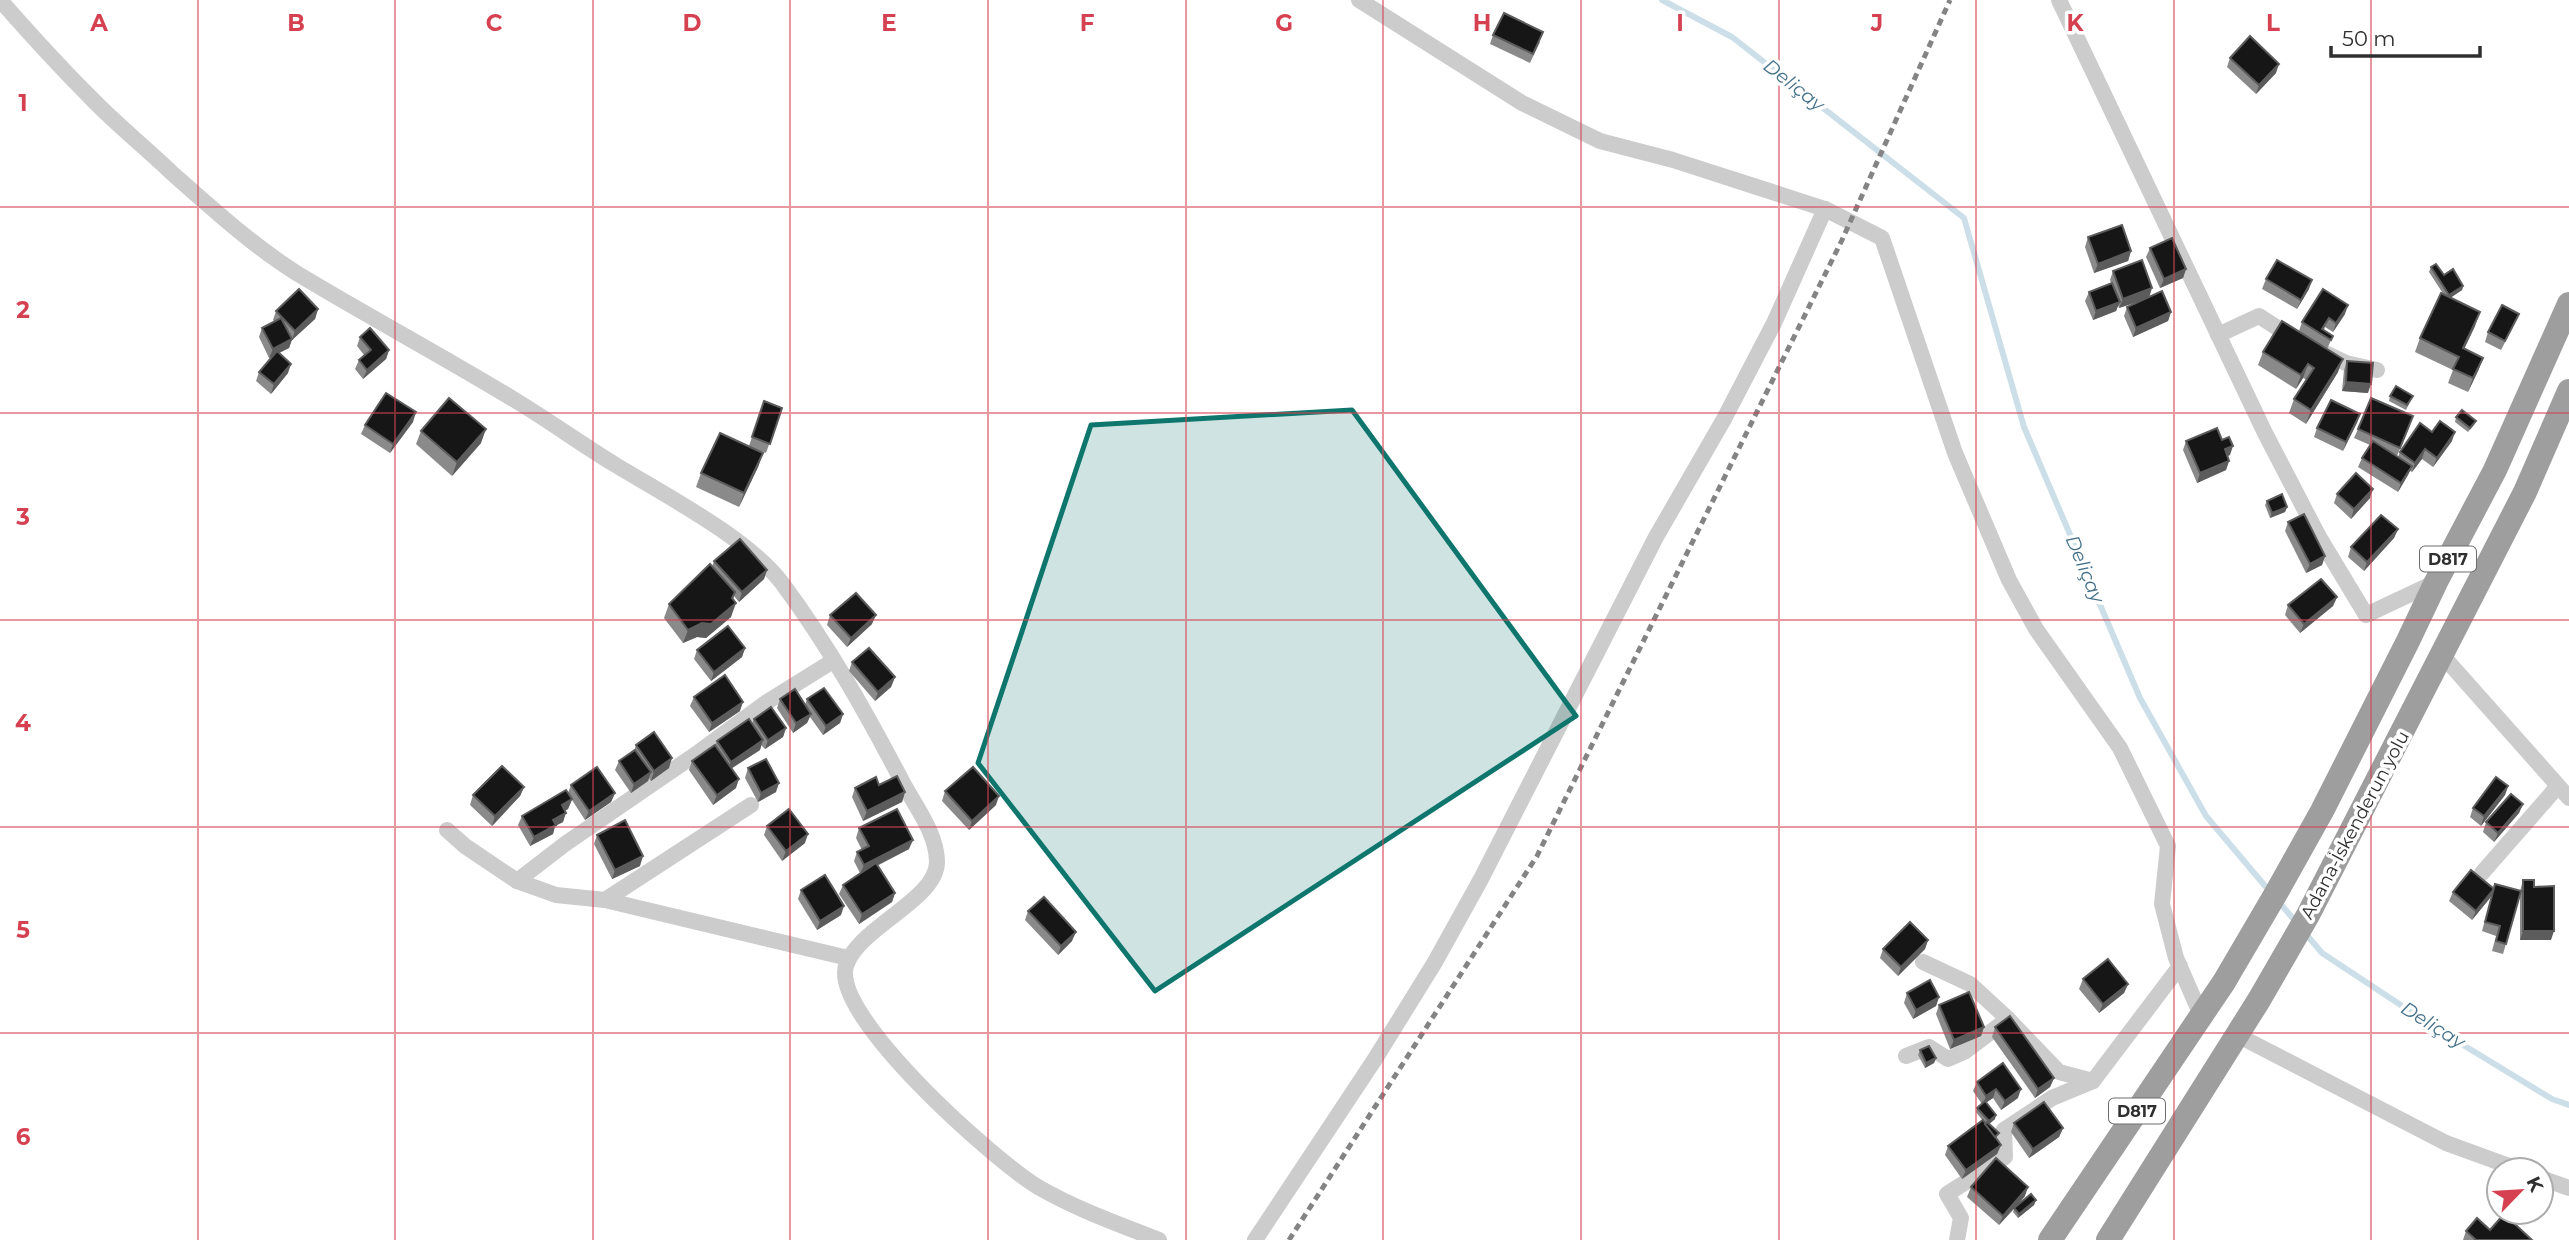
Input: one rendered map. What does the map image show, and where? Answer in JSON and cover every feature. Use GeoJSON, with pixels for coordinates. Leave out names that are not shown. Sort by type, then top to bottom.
{"type":"FeatureCollection","features":[{"type":"Feature","properties":{"kind":"highway","name":"D817"},"geometry":{"type":"LineString","coordinates":[[2050,1240],[2224,982],[2322,811],[2435,582],[2495,470],[2569,304]]}},
{"type":"Feature","properties":{"kind":"highway","name":"Adana-İskenderun yolu"},"geometry":{"type":"LineString","coordinates":[[2108,1240],[2259,1000],[2353,831],[2525,492],[2569,391]]}},
{"type":"Feature","properties":{"kind":"street"},"geometry":{"type":"LineString","coordinates":[[1359,0],[1522,103],[1600,141],[1673,160],[1825,209],[1882,238],[1955,453],[2009,580],[2036,628],[2120,748],[2168,846],[2162,904],[2180,966],[2201,1015]]}},
{"type":"Feature","properties":{"kind":"street"},"geometry":{"type":"LineString","coordinates":[[2059,0],[2218,335],[2319,537],[2366,615],[2435,582]]}},
{"type":"Feature","properties":{"kind":"street"},"geometry":{"type":"LineString","coordinates":[[0,1],[101,108],[216,212],[294,271],[519,403],[745,547],[778,578],[879,737],[930,834],[937,869],[901,911],[871,933],[848,958],[844,974],[849,995],[885,1049],[987,1149],[1037,1186],[1096,1215],[1159,1240]]}},
{"type":"Feature","properties":{"kind":"street"},"geometry":{"type":"LineString","coordinates":[[1255,1240],[1375,1059],[1468,903],[1656,537],[1730,407],[1773,323],[1825,209]]}},
{"type":"Feature","properties":{"kind":"street"},"geometry":{"type":"LineString","coordinates":[[2218,335],[2259,316],[2297,340],[2346,363],[2377,370]]}},
{"type":"Feature","properties":{"kind":"street"},"geometry":{"type":"LineString","coordinates":[[2442,655],[2564,792],[2482,873]]}},
{"type":"Feature","properties":{"kind":"street"},"geometry":{"type":"LineString","coordinates":[[517,881],[565,844],[767,702],[833,662]]}},
{"type":"Feature","properties":{"kind":"street"},"geometry":{"type":"LineString","coordinates":[[605,900],[751,805]]}},
{"type":"Feature","properties":{"kind":"street"},"geometry":{"type":"LineString","coordinates":[[447,830],[465,846],[517,881],[556,895],[605,900],[848,958]]}},
{"type":"Feature","properties":{"kind":"street"},"geometry":{"type":"LineString","coordinates":[[1923,962],[1970,984],[2059,1072],[2093,1081]]}},
{"type":"Feature","properties":{"kind":"street"},"geometry":{"type":"LineString","coordinates":[[1957,1240],[1961,1218],[1947,1194],[2006,1157],[2004,1130],[2052,1098],[2093,1081],[2180,966]]}},
{"type":"Feature","properties":{"kind":"street"},"geometry":{"type":"LineString","coordinates":[[1906,1056],[1929,1047],[1948,1059],[1965,1052],[2008,1019]]}},
{"type":"Feature","properties":{"kind":"street"},"geometry":{"type":"LineString","coordinates":[[2237,1035],[2446,1143],[2485,1157]]}},
{"type":"Feature","properties":{"kind":"highlighted area"},"geometry":{"type":"Polygon","coordinates":[[[1352,410],[1576,716],[1155,991],[978,763],[1091,425],[1352,410]]]}},
{"type":"Feature","properties":{"kind":"building"},"geometry":{"type":"Polygon","coordinates":[[[1504,13],[1543,32],[1533,54],[1493,35],[1504,13]]]}},
{"type":"Feature","properties":{"kind":"building"},"geometry":{"type":"Polygon","coordinates":[[[2250,36],[2279,64],[2259,85],[2230,58],[2250,36]]]}},
{"type":"Feature","properties":{"kind":"building"},"geometry":{"type":"Polygon","coordinates":[[[2122,225],[2131,251],[2098,264],[2088,237],[2122,225]]]}},
{"type":"Feature","properties":{"kind":"building"},"geometry":{"type":"Polygon","coordinates":[[[2172,238],[2186,269],[2164,279],[2150,248],[2172,238]]]}},
{"type":"Feature","properties":{"kind":"building"},"geometry":{"type":"Polygon","coordinates":[[[2142,260],[2152,288],[2123,299],[2113,271],[2142,260]]]}},
{"type":"Feature","properties":{"kind":"building"},"geometry":{"type":"Polygon","coordinates":[[[2277,260],[2312,280],[2301,300],[2266,279],[2277,260]]]}},
{"type":"Feature","properties":{"kind":"building"},"geometry":{"type":"Polygon","coordinates":[[[2436,264],[2444,275],[2453,269],[2463,286],[2449,295],[2431,267],[2436,264]]]}},
{"type":"Feature","properties":{"kind":"building"},"geometry":{"type":"Polygon","coordinates":[[[2112,283],[2120,302],[2096,311],[2089,292],[2112,283]]]}},
{"type":"Feature","properties":{"kind":"building"},"geometry":{"type":"Polygon","coordinates":[[[299,289],[318,309],[295,331],[276,311],[299,289]]]}},
{"type":"Feature","properties":{"kind":"building"},"geometry":{"type":"Polygon","coordinates":[[[2323,289],[2348,305],[2336,323],[2329,318],[2322,329],[2333,336],[2331,340],[2302,322],[2323,289]]]}},
{"type":"Feature","properties":{"kind":"building"},"geometry":{"type":"Polygon","coordinates":[[[2162,291],[2171,312],[2136,328],[2127,307],[2162,291]]]}},
{"type":"Feature","properties":{"kind":"building"},"geometry":{"type":"Polygon","coordinates":[[[2441,293],[2480,312],[2463,348],[2483,358],[2473,378],[2453,369],[2459,357],[2420,338],[2441,293]]]}},
{"type":"Feature","properties":{"kind":"building"},"geometry":{"type":"Polygon","coordinates":[[[2502,305],[2519,314],[2505,341],[2488,332],[2502,305]]]}},
{"type":"Feature","properties":{"kind":"building"},"geometry":{"type":"Polygon","coordinates":[[[281,318],[292,339],[273,349],[262,328],[281,318]]]}},
{"type":"Feature","properties":{"kind":"building"},"geometry":{"type":"Polygon","coordinates":[[[2282,321],[2343,359],[2311,410],[2294,399],[2314,368],[2308,364],[2301,375],[2263,352],[2282,321]]]}},
{"type":"Feature","properties":{"kind":"building"},"geometry":{"type":"Polygon","coordinates":[[[370,328],[389,350],[367,370],[359,360],[371,350],[360,337],[370,328]]]}},
{"type":"Feature","properties":{"kind":"building"},"geometry":{"type":"Polygon","coordinates":[[[277,351],[291,364],[274,384],[259,372],[277,351]]]}},
{"type":"Feature","properties":{"kind":"building"},"geometry":{"type":"Polygon","coordinates":[[[2347,361],[2373,363],[2371,384],[2346,382],[2347,361]]]}},
{"type":"Feature","properties":{"kind":"building"},"geometry":{"type":"Polygon","coordinates":[[[2396,386],[2413,396],[2407,405],[2390,396],[2396,386]]]}},
{"type":"Feature","properties":{"kind":"building"},"geometry":{"type":"Polygon","coordinates":[[[386,393],[416,412],[393,444],[365,425],[386,393]]]}},
{"type":"Feature","properties":{"kind":"building"},"geometry":{"type":"Polygon","coordinates":[[[449,398],[486,429],[457,462],[421,431],[449,398]]]}},
{"type":"Feature","properties":{"kind":"building"},"geometry":{"type":"Polygon","coordinates":[[[2371,398],[2413,416],[2400,448],[2358,429],[2371,398]]]}},
{"type":"Feature","properties":{"kind":"building"},"geometry":{"type":"Polygon","coordinates":[[[2331,400],[2360,414],[2346,442],[2317,428],[2331,400]]]}},
{"type":"Feature","properties":{"kind":"building"},"geometry":{"type":"Polygon","coordinates":[[[764,401],[782,408],[770,444],[752,437],[764,401]]]}},
{"type":"Feature","properties":{"kind":"building"},"geometry":{"type":"Polygon","coordinates":[[[2462,410],[2476,421],[2470,428],[2456,417],[2462,410]]]}},
{"type":"Feature","properties":{"kind":"building"},"geometry":{"type":"Polygon","coordinates":[[[2440,421],[2455,432],[2437,458],[2425,449],[2415,463],[2400,452],[2420,423],[2432,432],[2440,421]]]}},
{"type":"Feature","properties":{"kind":"building"},"geometry":{"type":"Polygon","coordinates":[[[2217,428],[2222,440],[2229,437],[2233,446],[2225,449],[2229,461],[2200,473],[2186,441],[2217,428]]]}},
{"type":"Feature","properties":{"kind":"building"},"geometry":{"type":"Polygon","coordinates":[[[720,433],[763,453],[744,493],[701,473],[720,433]]]}},
{"type":"Feature","properties":{"kind":"building"},"geometry":{"type":"Polygon","coordinates":[[[2373,441],[2412,466],[2401,483],[2362,458],[2373,441]]]}},
{"type":"Feature","properties":{"kind":"building"},"geometry":{"type":"Polygon","coordinates":[[[2356,473],[2373,489],[2354,509],[2337,494],[2356,473]]]}},
{"type":"Feature","properties":{"kind":"building"},"geometry":{"type":"Polygon","coordinates":[[[2282,494],[2287,507],[2272,513],[2267,501],[2282,494]]]}},
{"type":"Feature","properties":{"kind":"building"},"geometry":{"type":"Polygon","coordinates":[[[2304,514],[2325,556],[2310,564],[2288,522],[2304,514]]]}},
{"type":"Feature","properties":{"kind":"building"},"geometry":{"type":"Polygon","coordinates":[[[2381,515],[2398,529],[2367,562],[2351,547],[2381,515]]]}},
{"type":"Feature","properties":{"kind":"building"},"geometry":{"type":"Polygon","coordinates":[[[740,539],[767,570],[742,592],[714,561],[740,539]]]}},
{"type":"Feature","properties":{"kind":"building"},"geometry":{"type":"Polygon","coordinates":[[[710,564],[735,592],[732,598],[736,603],[711,624],[702,623],[688,630],[669,604],[710,564]]]}},
{"type":"Feature","properties":{"kind":"building"},"geometry":{"type":"Polygon","coordinates":[[[2321,579],[2337,597],[2304,624],[2288,605],[2321,579]]]}},
{"type":"Feature","properties":{"kind":"building"},"geometry":{"type":"Polygon","coordinates":[[[856,593],[876,615],[851,638],[830,615],[856,593]]]}},
{"type":"Feature","properties":{"kind":"building"},"geometry":{"type":"Polygon","coordinates":[[[728,626],[745,648],[714,672],[697,650],[728,626]]]}},
{"type":"Feature","properties":{"kind":"building"},"geometry":{"type":"Polygon","coordinates":[[[869,648],[895,677],[878,692],[852,662],[869,648]]]}},
{"type":"Feature","properties":{"kind":"building"},"geometry":{"type":"Polygon","coordinates":[[[725,675],[743,702],[712,723],[694,697],[725,675]]]}},
{"type":"Feature","properties":{"kind":"building"},"geometry":{"type":"Polygon","coordinates":[[[824,688],[843,714],[826,726],[807,699],[824,688]]]}},
{"type":"Feature","properties":{"kind":"building"},"geometry":{"type":"Polygon","coordinates":[[[795,689],[811,714],[796,723],[780,699],[795,689]]]}},
{"type":"Feature","properties":{"kind":"building"},"geometry":{"type":"Polygon","coordinates":[[[771,707],[786,728],[768,740],[754,719],[771,707]]]}},
{"type":"Feature","properties":{"kind":"building"},"geometry":{"type":"Polygon","coordinates":[[[749,719],[763,740],[731,762],[717,741],[749,719]]]}},
{"type":"Feature","properties":{"kind":"building"},"geometry":{"type":"Polygon","coordinates":[[[654,732],[672,758],[654,771],[636,745],[654,732]]]}},
{"type":"Feature","properties":{"kind":"building"},"geometry":{"type":"Polygon","coordinates":[[[715,745],[739,779],[717,795],[692,761],[715,745]]]}},
{"type":"Feature","properties":{"kind":"building"},"geometry":{"type":"Polygon","coordinates":[[[635,750],[651,772],[634,784],[619,761],[635,750]]]}},
{"type":"Feature","properties":{"kind":"building"},"geometry":{"type":"Polygon","coordinates":[[[766,759],[779,783],[761,793],[748,768],[766,759]]]}},
{"type":"Feature","properties":{"kind":"building"},"geometry":{"type":"Polygon","coordinates":[[[502,766],[524,787],[495,816],[473,795],[502,766]]]}},
{"type":"Feature","properties":{"kind":"building"},"geometry":{"type":"Polygon","coordinates":[[[597,767],[615,793],[589,811],[571,785],[597,767]]]}},
{"type":"Feature","properties":{"kind":"building"},"geometry":{"type":"Polygon","coordinates":[[[973,767],[999,796],[972,821],[945,791],[973,767]]]}},
{"type":"Feature","properties":{"kind":"building"},"geometry":{"type":"Polygon","coordinates":[[[897,776],[905,792],[867,811],[855,788],[876,777],[879,785],[897,776]]]}},
{"type":"Feature","properties":{"kind":"building"},"geometry":{"type":"Polygon","coordinates":[[[2496,777],[2508,786],[2484,816],[2473,808],[2496,777]]]}},
{"type":"Feature","properties":{"kind":"building"},"geometry":{"type":"Polygon","coordinates":[[[566,790],[572,799],[562,805],[566,813],[553,820],[556,825],[534,837],[522,816],[566,790]]]}},
{"type":"Feature","properties":{"kind":"building"},"geometry":{"type":"Polygon","coordinates":[[[2511,794],[2523,804],[2498,833],[2486,822],[2511,794]]]}},
{"type":"Feature","properties":{"kind":"building"},"geometry":{"type":"Polygon","coordinates":[[[789,809],[808,834],[786,851],[767,826],[789,809]]]}},
{"type":"Feature","properties":{"kind":"building"},"geometry":{"type":"Polygon","coordinates":[[[897,809],[913,840],[864,865],[857,852],[869,846],[859,828],[897,809]]]}},
{"type":"Feature","properties":{"kind":"building"},"geometry":{"type":"Polygon","coordinates":[[[625,820],[643,856],[615,870],[597,835],[625,820]]]}},
{"type":"Feature","properties":{"kind":"building"},"geometry":{"type":"Polygon","coordinates":[[[876,863],[895,893],[862,914],[843,885],[876,863]]]}},
{"type":"Feature","properties":{"kind":"building"},"geometry":{"type":"Polygon","coordinates":[[[2471,870],[2494,889],[2476,911],[2453,892],[2471,870]]]}},
{"type":"Feature","properties":{"kind":"building"},"geometry":{"type":"Polygon","coordinates":[[[825,875],[844,906],[820,921],[801,890],[825,875]]]}},
{"type":"Feature","properties":{"kind":"building"},"geometry":{"type":"Polygon","coordinates":[[[2523,880],[2534,880],[2534,887],[2554,886],[2554,931],[2523,931],[2523,880]]]}},
{"type":"Feature","properties":{"kind":"building"},"geometry":{"type":"Polygon","coordinates":[[[2495,884],[2521,891],[2506,944],[2496,941],[2500,926],[2485,922],[2495,884]]]}},
{"type":"Feature","properties":{"kind":"building"},"geometry":{"type":"Polygon","coordinates":[[[1044,897],[1076,932],[1061,946],[1028,911],[1044,897]]]}},
{"type":"Feature","properties":{"kind":"building"},"geometry":{"type":"Polygon","coordinates":[[[1910,922],[1928,940],[1901,967],[1883,949],[1910,922]]]}},
{"type":"Feature","properties":{"kind":"building"},"geometry":{"type":"Polygon","coordinates":[[[2108,959],[2128,984],[2103,1004],[2083,979],[2108,959]]]}},
{"type":"Feature","properties":{"kind":"building"},"geometry":{"type":"Polygon","coordinates":[[[1930,980],[1939,997],[1916,1010],[1907,993],[1930,980]]]}},
{"type":"Feature","properties":{"kind":"building"},"geometry":{"type":"Polygon","coordinates":[[[1969,992],[1984,1027],[1954,1040],[1939,1005],[1969,992]]]}},
{"type":"Feature","properties":{"kind":"building"},"geometry":{"type":"Polygon","coordinates":[[[2010,1016],[2054,1078],[2038,1089],[1995,1027],[2010,1016]]]}},
{"type":"Feature","properties":{"kind":"building"},"geometry":{"type":"Polygon","coordinates":[[[1929,1046],[1936,1058],[1926,1063],[1920,1050],[1929,1046]]]}},
{"type":"Feature","properties":{"kind":"building"},"geometry":{"type":"Polygon","coordinates":[[[2003,1063],[2021,1089],[2005,1101],[1996,1089],[1986,1096],[1977,1082],[2003,1063]]]}},
{"type":"Feature","properties":{"kind":"building"},"geometry":{"type":"Polygon","coordinates":[[[1985,1101],[1996,1115],[1989,1121],[1977,1108],[1985,1101]]]}},
{"type":"Feature","properties":{"kind":"building"},"geometry":{"type":"Polygon","coordinates":[[[2044,1102],[2063,1128],[2033,1149],[2014,1123],[2044,1102]]]}},
{"type":"Feature","properties":{"kind":"building"},"geometry":{"type":"Polygon","coordinates":[[[1983,1120],[2001,1145],[1966,1170],[1948,1146],[1983,1120]]]}},
{"type":"Feature","properties":{"kind":"building"},"geometry":{"type":"Polygon","coordinates":[[[1987,1122],[1999,1133],[1995,1137],[1985,1124],[1987,1122]]]}},
{"type":"Feature","properties":{"kind":"building"},"geometry":{"type":"Polygon","coordinates":[[[1996,1158],[2028,1187],[2003,1216],[1971,1187],[1996,1158]]]}},
{"type":"Feature","properties":{"kind":"building"},"geometry":{"type":"Polygon","coordinates":[[[2031,1194],[2036,1200],[2019,1214],[2014,1208],[2031,1194]]]}},
{"type":"Feature","properties":{"kind":"building"},"geometry":{"type":"Polygon","coordinates":[[[2477,1218],[2490,1230],[2494,1226],[2517,1226],[2532,1240],[2476,1240],[2466,1231],[2477,1218]]]}},
{"type":"Feature","properties":{"kind":"waterway","name":"Deliçay"},"geometry":{"type":"LineString","coordinates":[[1662,0],[1732,37],[1964,218],[2024,427],[2140,698],[2206,816],[2271,893]]}},
{"type":"Feature","properties":{"kind":"waterway","name":"Deliçay"},"geometry":{"type":"LineString","coordinates":[[2278,901],[2296,922]]}},
{"type":"Feature","properties":{"kind":"waterway","name":"Deliçay"},"geometry":{"type":"LineString","coordinates":[[2305,933],[2322,953],[2437,1029],[2552,1099],[2569,1105]]}},
{"type":"Feature","properties":{"kind":"railway"},"geometry":{"type":"LineString","coordinates":[[1289,1240],[1537,856],[1842,240],[1950,0]]}}]}
